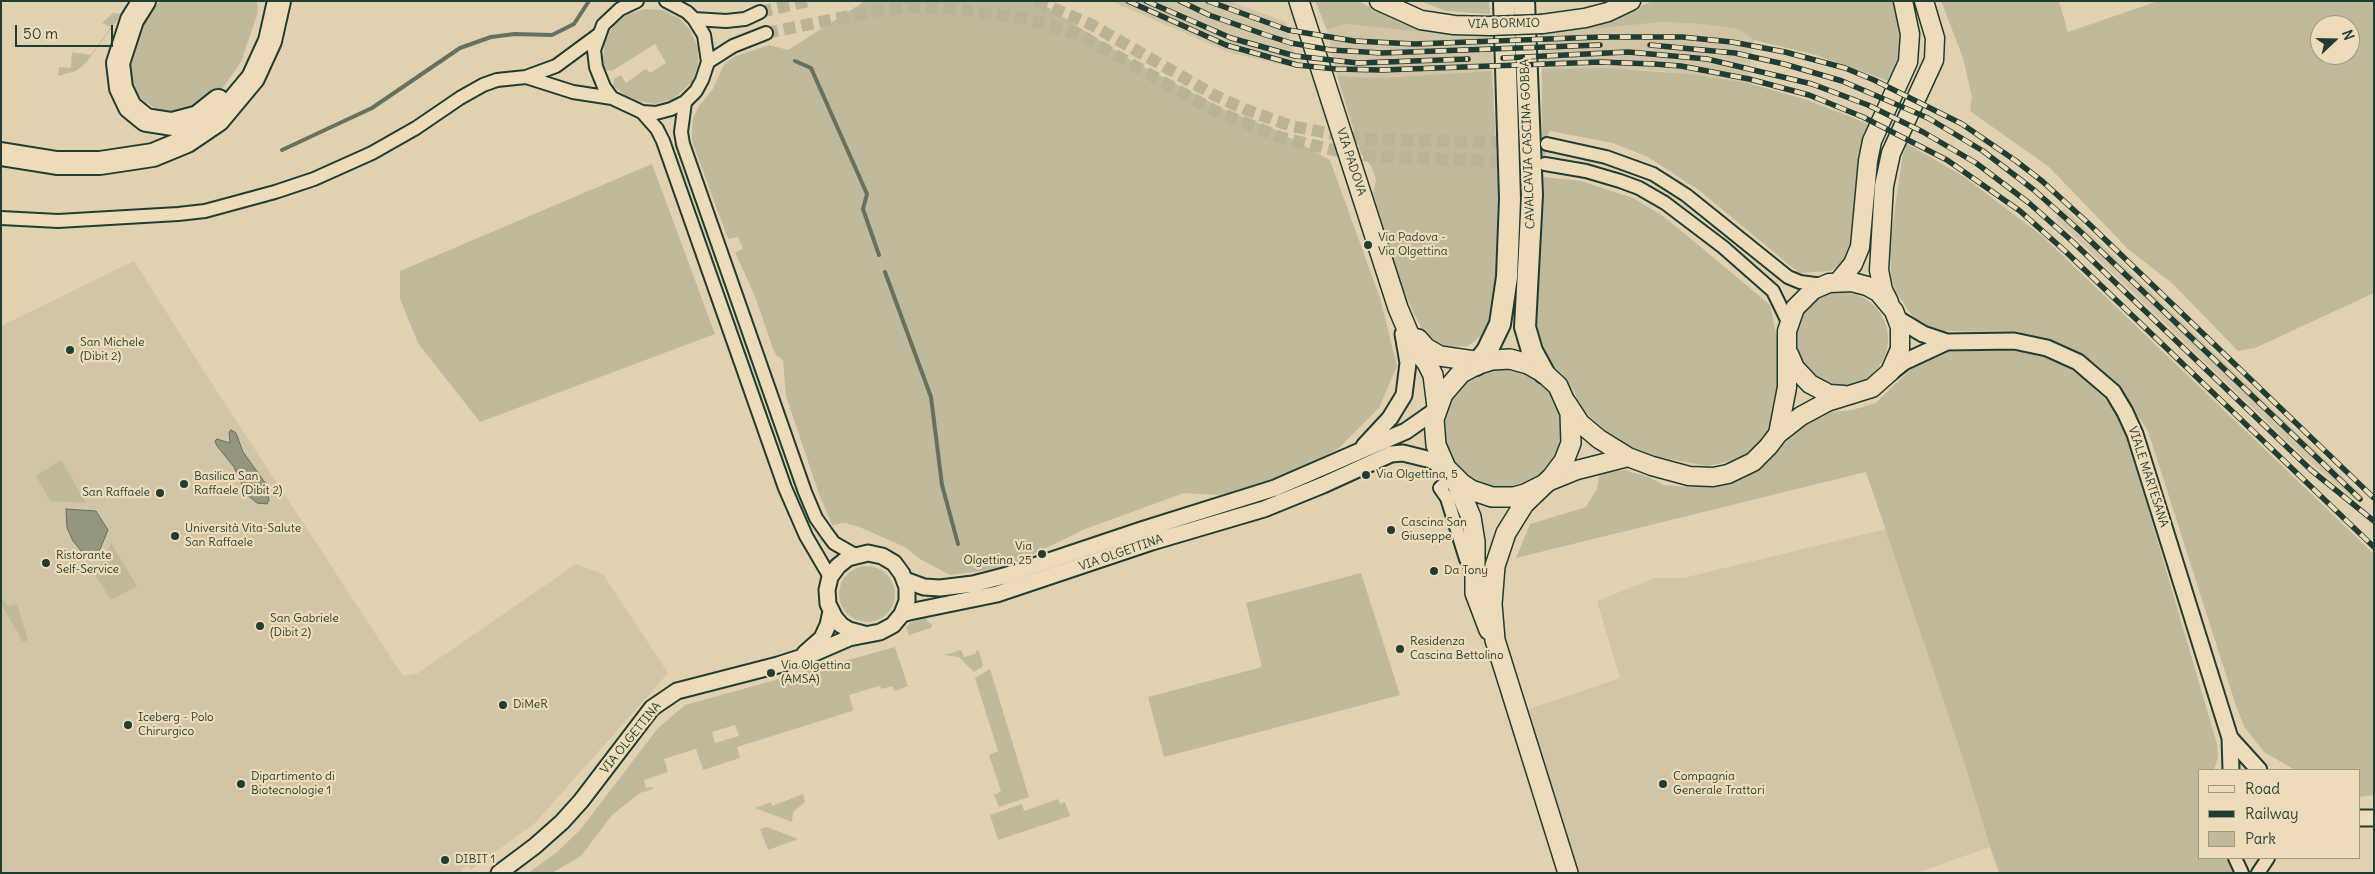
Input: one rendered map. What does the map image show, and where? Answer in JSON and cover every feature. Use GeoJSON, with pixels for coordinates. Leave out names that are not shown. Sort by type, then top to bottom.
{"type":"FeatureCollection","features":[{"type":"Feature","properties":{"kind":"highway"},"geometry":{"type":"LineString","coordinates":[[144,1],[132,20],[121,49],[118,63],[118,79],[126,101],[133,111],[146,120],[166,124],[188,121],[206,112],[233,84],[246,66],[256,44],[267,1]]}},
{"type":"Feature","properties":{"kind":"highway"},"geometry":{"type":"LineString","coordinates":[[1,154],[57,163],[100,163],[153,154],[187,141],[218,120],[250,82],[270,41],[279,1]]}},
{"type":"Feature","properties":{"kind":"highway","name":"CAVALCAVIA CASCINA GOBBA"},"geometry":{"type":"LineString","coordinates":[[1479,363],[1500,324],[1508,262],[1509,177],[1504,1]]}},
{"type":"Feature","properties":{"kind":"highway","name":"CAVALCAVIA CASCINA GOBBA"},"geometry":{"type":"LineString","coordinates":[[1524,1],[1532,195],[1525,327],[1532,351],[1544,372]]}},
{"type":"Feature","properties":{"kind":"main road","name":"VIA PADOVA"},"geometry":{"type":"LineString","coordinates":[[1299,1],[1402,315],[1414,346],[1431,370],[1436,387],[1436,410]]}},
{"type":"Feature","properties":{"kind":"main road","name":"VIA BORMIO"},"geometry":{"type":"LineString","coordinates":[[1379,1],[1421,20],[1454,25],[1490,26],[1542,24],[1585,18],[1608,12],[1631,1]]}},
{"type":"Feature","properties":{"kind":"main road"},"geometry":{"type":"LineString","coordinates":[[1499,655],[1475,593],[1475,542],[1471,517],[1446,478],[1436,445],[1434,428],[1436,410],[1443,394],[1454,379],[1479,363],[1501,359],[1519,361],[1544,372],[1558,386],[1580,423],[1599,439],[1628,457],[1685,475],[1718,476],[1753,462],[1766,450],[1778,434],[1809,411],[1827,402],[1872,388],[1888,375],[1896,363],[1900,349],[1901,334],[1894,312],[1883,290],[1878,264],[1886,173],[1894,145],[1934,60],[1935,38],[1924,1]]}},
{"type":"Feature","properties":{"kind":"main road"},"geometry":{"type":"LineString","coordinates":[[1778,434],[1787,394],[1789,324],[1794,311],[1804,298],[1831,283],[1853,264],[1860,247],[1868,156],[1872,141],[1908,62],[1910,34],[1904,4]]}},
{"type":"Feature","properties":{"kind":"main road"},"geometry":{"type":"LineString","coordinates":[[1831,283],[1867,286],[1878,292],[1894,312]]}},
{"type":"Feature","properties":{"kind":"main road","name":"VIA PADOVA"},"geometry":{"type":"LineString","coordinates":[[1402,315],[1421,343],[1434,353],[1456,360],[1479,363]]}},
{"type":"Feature","properties":{"kind":"main road"},"geometry":{"type":"LineString","coordinates":[[1788,348],[1795,368],[1810,384],[1829,394],[1850,395]]}},
{"type":"Feature","properties":{"kind":"main road"},"geometry":{"type":"LineString","coordinates":[[1568,403],[1572,423],[1571,442],[1564,461],[1545,484],[1527,500],[1512,520],[1498,556],[1493,588],[1492,617],[1499,655],[1568,873]]}},
{"type":"Feature","properties":{"kind":"main road"},"geometry":{"type":"LineString","coordinates":[[1446,478],[1471,490],[1492,497],[1514,497],[1530,492],[1576,470],[1628,457]]}},
{"type":"Feature","properties":{"kind":"street"},"geometry":{"type":"LineString","coordinates":[[612,98],[604,88],[596,68],[594,56],[598,35],[603,25],[615,12],[637,1]]}},
{"type":"Feature","properties":{"kind":"street"},"geometry":{"type":"LineString","coordinates":[[526,77],[573,92],[612,98],[642,112],[656,113],[671,109],[685,102],[696,91],[708,62],[704,35],[687,12],[666,1]]}},
{"type":"Feature","properties":{"kind":"street"},"geometry":{"type":"LineString","coordinates":[[694,19],[726,21],[745,19],[760,12]]}},
{"type":"Feature","properties":{"kind":"street"},"geometry":{"type":"LineString","coordinates":[[708,62],[733,46],[766,33]]}},
{"type":"Feature","properties":{"kind":"street"},"geometry":{"type":"LineString","coordinates":[[1,218],[58,220],[135,218],[205,211],[227,206],[314,179],[394,141],[472,90],[497,80],[526,77],[556,66],[598,35]]}},
{"type":"Feature","properties":{"kind":"street"},"geometry":{"type":"LineString","coordinates":[[685,102],[681,132],[683,144],[805,492],[816,518],[834,543],[855,555]]}},
{"type":"Feature","properties":{"kind":"street"},"geometry":{"type":"LineString","coordinates":[[642,112],[657,129],[663,142],[789,498],[810,546],[830,577]]}},
{"type":"Feature","properties":{"kind":"street"},"geometry":{"type":"LineString","coordinates":[[1547,144],[1612,158],[1653,174],[1681,192],[1788,277],[1800,282],[1831,283]]}},
{"type":"Feature","properties":{"kind":"street"},"geometry":{"type":"LineString","coordinates":[[1545,164],[1586,171],[1620,181],[1644,191],[1665,203],[1723,247],[1773,291],[1789,324]]}},
{"type":"Feature","properties":{"kind":"street","name":"VIALE MARTESANA"},"geometry":{"type":"LineString","coordinates":[[1894,312],[1922,334],[1946,342],[2014,341],[2038,345],[2078,362],[2113,392],[2136,434],[2230,738],[2231,769]]}},
{"type":"Feature","properties":{"kind":"street"},"geometry":{"type":"LineString","coordinates":[[1360,450],[1393,415],[1406,389],[1408,363],[1402,315]]}},
{"type":"Feature","properties":{"kind":"street","name":"VIALE MARTESANA"},"geometry":{"type":"LineString","coordinates":[[1888,375],[1904,362],[1946,342]]}},
{"type":"Feature","properties":{"kind":"street","name":"VIA OLGETTINA"},"geometry":{"type":"LineString","coordinates":[[905,580],[929,588],[951,587],[988,581],[1141,530],[1255,496],[1307,476],[1360,450],[1406,431],[1436,410]]}},
{"type":"Feature","properties":{"kind":"street","name":"VIA OLGETTINA"},"geometry":{"type":"LineString","coordinates":[[498,873],[535,846],[562,822],[659,702],[685,689],[796,660],[849,638],[887,629],[902,614],[997,594],[1146,544],[1252,512],[1323,486],[1391,454],[1403,453],[1431,460],[1446,478]]}},
{"type":"Feature","properties":{"kind":"street"},"geometry":{"type":"LineString","coordinates":[[866,634],[857,633],[841,625],[830,611],[827,590],[830,577],[843,561],[855,555],[868,553],[888,559],[898,568],[905,580],[907,594],[902,614]]}},
{"type":"Feature","properties":{"kind":"street","name":"VIA OLGETTINA"},"geometry":{"type":"LineString","coordinates":[[796,660],[822,638],[828,625],[830,611]]}},
{"type":"Feature","properties":{"kind":"street","name":"VIALE MARTESANA"},"geometry":{"type":"LineString","coordinates":[[2230,738],[2258,769]]}},
{"type":"Feature","properties":{"kind":"street"},"geometry":{"type":"LineString","coordinates":[[2360,818],[2374,818]]}},
{"type":"Feature","properties":{"kind":"street"},"geometry":{"type":"LineString","coordinates":[[2235,859],[2242,873]]}},
{"type":"Feature","properties":{"kind":"street"},"geometry":{"type":"LineString","coordinates":[[2258,873],[2267,859]]}},
{"type":"Feature","properties":{"kind":"shaded area"},"geometry":{"type":"Polygon","coordinates":[[[1111,1],[1230,1],[1286,22],[1298,68],[1230,53],[1111,1]]]}},
{"type":"Feature","properties":{"kind":"shaded area"},"geometry":{"type":"Polygon","coordinates":[[[1662,22],[1703,24],[1738,29],[1754,40],[1748,83],[1653,70],[1542,69],[1542,34],[1662,22]]]}},
{"type":"Feature","properties":{"kind":"shaded area"},"geometry":{"type":"Polygon","coordinates":[[[1345,24],[1491,37],[1492,71],[1378,78],[1337,76],[1327,30],[1345,24]]]}},
{"type":"Feature","properties":{"kind":"shaded area"},"geometry":{"type":"Polygon","coordinates":[[[2064,208],[2363,496],[2358,502],[2306,459],[2055,218],[2064,208]]]}},
{"type":"Feature","properties":{"kind":"shaded area"},"geometry":{"type":"Polygon","coordinates":[[[134,261],[403,676],[418,673],[576,564],[603,574],[668,673],[535,823],[472,869],[467,866],[461,869],[463,873],[1,873],[1,326],[134,261]]]}},
{"type":"Feature","properties":{"kind":"shaded area"},"geometry":{"type":"Polygon","coordinates":[[[231,430],[236,433],[243,452],[266,484],[269,500],[267,504],[257,503],[246,494],[234,467],[217,446],[215,441],[217,439],[230,443],[229,432],[231,430]]]}},
{"type":"Feature","properties":{"kind":"shaded area"},"geometry":{"type":"Polygon","coordinates":[[[66,509],[96,511],[108,530],[96,559],[82,552],[73,541],[67,528],[66,509]]]}},
{"type":"Feature","properties":{"kind":"shaded area"},"geometry":{"type":"Polygon","coordinates":[[[1886,529],[1961,752],[1990,847],[1916,873],[1578,873],[1526,710],[1620,678],[1597,601],[1655,578],[1683,578],[1886,529]]]}},
{"type":"Feature","properties":{"kind":"green space"},"geometry":{"type":"Polygon","coordinates":[[[160,1],[257,1],[258,12],[241,62],[217,96],[182,115],[165,115],[141,99],[131,86],[127,64],[140,25],[160,1]]]}},
{"type":"Feature","properties":{"kind":"green space"},"geometry":{"type":"Polygon","coordinates":[[[865,1],[1038,1],[1127,58],[1225,110],[1274,129],[1330,160],[1380,298],[1397,366],[1379,408],[1339,448],[1300,469],[1252,487],[1220,495],[1184,493],[1085,529],[1005,568],[950,575],[920,559],[905,547],[857,526],[845,523],[832,525],[819,494],[786,396],[783,360],[777,356],[773,349],[756,299],[735,252],[743,249],[738,237],[728,239],[692,141],[692,129],[693,118],[699,106],[713,89],[723,66],[733,57],[769,45],[788,50],[865,1]]]}},
{"type":"Feature","properties":{"kind":"green space"},"geometry":{"type":"Polygon","coordinates":[[[1315,1],[1358,1],[1406,25],[1443,34],[1345,24],[1327,30],[1315,1]]]}},
{"type":"Feature","properties":{"kind":"green space"},"geometry":{"type":"Polygon","coordinates":[[[1420,1],[1489,1],[1490,14],[1446,11],[1420,1]]]}},
{"type":"Feature","properties":{"kind":"green space"},"geometry":{"type":"Polygon","coordinates":[[[1653,1],[1893,1],[1899,13],[1904,35],[1902,63],[1894,83],[1816,55],[1754,40],[1738,29],[1703,24],[1662,22],[1582,30],[1653,1]]]}},
{"type":"Feature","properties":{"kind":"green space"},"geometry":{"type":"Polygon","coordinates":[[[1941,1],[2059,1],[2068,32],[2158,1],[2374,1],[2374,293],[2255,348],[2238,351],[2173,284],[2128,249],[2049,167],[1970,111],[1972,97],[1963,58],[1941,1]]]}},
{"type":"Feature","properties":{"kind":"green space"},"geometry":{"type":"Polygon","coordinates":[[[645,9],[663,10],[679,18],[691,31],[698,48],[698,65],[692,82],[673,99],[656,104],[631,100],[613,86],[614,79],[621,75],[626,83],[644,70],[647,69],[650,73],[666,63],[655,44],[612,71],[605,70],[603,58],[605,41],[614,25],[628,14],[645,9]]]}},
{"type":"Feature","properties":{"kind":"green space"},"geometry":{"type":"Polygon","coordinates":[[[113,13],[122,14],[86,63],[76,71],[58,76],[59,67],[71,68],[72,52],[91,55],[111,27],[102,23],[113,13]]]}},
{"type":"Feature","properties":{"kind":"green space"},"geometry":{"type":"Polygon","coordinates":[[[1605,68],[1690,74],[1748,83],[1807,100],[1871,125],[1862,148],[1854,242],[1845,261],[1831,271],[1799,273],[1700,191],[1648,157],[1613,143],[1550,131],[1548,134],[1543,177],[1581,181],[1633,198],[1660,214],[1770,305],[1782,361],[1778,419],[1765,440],[1740,459],[1708,466],[1645,455],[1610,435],[1584,411],[1569,383],[1543,354],[1532,323],[1541,207],[1542,69],[1605,68]]]}},
{"type":"Feature","properties":{"kind":"green space"},"geometry":{"type":"Polygon","coordinates":[[[1492,71],[1501,240],[1499,283],[1491,316],[1480,337],[1468,346],[1448,347],[1426,335],[1415,316],[1399,280],[1373,193],[1376,180],[1371,166],[1361,154],[1337,76],[1378,78],[1492,71]]]}},
{"type":"Feature","properties":{"kind":"green space"},"geometry":{"type":"Polygon","coordinates":[[[1906,143],[1966,178],[2041,235],[2374,554],[2374,795],[2360,797],[2360,769],[2293,769],[2264,752],[2245,728],[2237,709],[2148,431],[2119,387],[2092,361],[2044,339],[2014,332],[1934,331],[1924,327],[1915,320],[1896,292],[1891,277],[1890,242],[1906,143]]]}},
{"type":"Feature","properties":{"kind":"green space"},"geometry":{"type":"Polygon","coordinates":[[[652,164],[715,334],[480,422],[418,343],[400,299],[400,271],[652,164]]]}},
{"type":"Feature","properties":{"kind":"green space"},"geometry":{"type":"Polygon","coordinates":[[[1841,292],[1859,296],[1874,306],[1884,321],[1888,339],[1884,357],[1874,372],[1859,382],[1841,386],[1823,382],[1808,372],[1798,357],[1794,339],[1798,321],[1808,306],[1823,296],[1841,292]]]}},
{"type":"Feature","properties":{"kind":"green space"},"geometry":{"type":"Polygon","coordinates":[[[2004,350],[2035,353],[2051,359],[2079,374],[2106,400],[2124,426],[2217,744],[2218,758],[2214,769],[2198,769],[2198,859],[2225,859],[2230,863],[2234,873],[1999,873],[1961,752],[1866,472],[1516,558],[1530,524],[1586,507],[1597,489],[1599,474],[1624,470],[1649,477],[1663,485],[1688,487],[1730,483],[1767,463],[1798,428],[1819,413],[1852,410],[1876,403],[1911,369],[1930,356],[1946,352],[2004,350]]]}},
{"type":"Feature","properties":{"kind":"green space"},"geometry":{"type":"Polygon","coordinates":[[[1503,369],[1526,373],[1545,386],[1558,405],[1562,428],[1558,451],[1545,470],[1526,483],[1503,487],[1480,483],[1461,470],[1448,451],[1444,428],[1448,405],[1461,386],[1480,373],[1503,369]]]}},
{"type":"Feature","properties":{"kind":"green space"},"geometry":{"type":"Polygon","coordinates":[[[61,460],[86,503],[50,501],[36,476],[61,460]]]}},
{"type":"Feature","properties":{"kind":"green space"},"geometry":{"type":"Polygon","coordinates":[[[111,543],[137,586],[111,600],[96,576],[111,543]]]}},
{"type":"Feature","properties":{"kind":"green space"},"geometry":{"type":"Polygon","coordinates":[[[867,566],[882,571],[890,579],[895,594],[890,609],[882,617],[867,622],[852,617],[844,609],[839,594],[844,579],[852,571],[867,566]]]}},
{"type":"Feature","properties":{"kind":"green space"},"geometry":{"type":"Polygon","coordinates":[[[1361,573],[1400,695],[1164,757],[1148,697],[1262,667],[1246,603],[1361,573]]]}},
{"type":"Feature","properties":{"kind":"green space"},"geometry":{"type":"Polygon","coordinates":[[[1,597],[8,606],[17,604],[28,640],[23,642],[1,604],[1,597]]]}},
{"type":"Feature","properties":{"kind":"green space"},"geometry":{"type":"Polygon","coordinates":[[[926,616],[927,621],[932,624],[931,628],[909,635],[906,627],[915,619],[926,616]]]}},
{"type":"Feature","properties":{"kind":"green space"},"geometry":{"type":"Polygon","coordinates":[[[895,647],[908,686],[895,691],[892,686],[882,689],[879,686],[849,695],[852,711],[737,747],[740,758],[703,770],[696,749],[664,759],[668,772],[644,780],[646,788],[652,787],[653,789],[640,793],[612,815],[581,856],[552,873],[528,873],[556,853],[580,830],[658,728],[685,705],[895,647]],[[735,725],[712,732],[715,743],[739,736],[735,725]]]}},
{"type":"Feature","properties":{"kind":"green space"},"geometry":{"type":"Polygon","coordinates":[[[961,650],[964,657],[975,654],[977,650],[979,651],[983,666],[974,672],[959,657],[944,655],[961,650]]]}},
{"type":"Feature","properties":{"kind":"green space"},"geometry":{"type":"Polygon","coordinates":[[[990,669],[1029,797],[999,807],[994,795],[1001,791],[989,755],[998,751],[975,678],[990,669]]]}},
{"type":"Feature","properties":{"kind":"green space"},"geometry":{"type":"Polygon","coordinates":[[[803,794],[805,802],[793,812],[792,822],[755,808],[771,802],[772,806],[803,794]]]}},
{"type":"Feature","properties":{"kind":"green space"},"geometry":{"type":"Polygon","coordinates":[[[1058,799],[1060,804],[1065,802],[1070,816],[998,840],[990,815],[1022,804],[1024,811],[1058,799]]]}},
{"type":"Feature","properties":{"kind":"green space"},"geometry":{"type":"Polygon","coordinates":[[[767,827],[798,839],[768,850],[760,829],[767,827]]]}},
{"type":"Feature","properties":{"kind":"waterway"},"geometry":{"type":"LineString","coordinates":[[282,150],[372,108],[460,48],[491,37],[515,34],[552,35],[574,24],[589,1]]}},
{"type":"Feature","properties":{"kind":"waterway"},"geometry":{"type":"LineString","coordinates":[[795,61],[811,68],[867,194],[863,209],[879,255]]}},
{"type":"Feature","properties":{"kind":"waterway"},"geometry":{"type":"LineString","coordinates":[[885,272],[931,397],[942,485],[958,544]]}},
{"type":"Feature","properties":{"kind":"tunnel"},"geometry":{"type":"LineString","coordinates":[[760,12],[808,1]]}},
{"type":"Feature","properties":{"kind":"tunnel"},"geometry":{"type":"LineString","coordinates":[[1036,1],[1090,24],[1216,96],[1244,109],[1291,126],[1361,139],[1537,143]]}},
{"type":"Feature","properties":{"kind":"tunnel"},"geometry":{"type":"LineString","coordinates":[[766,33],[875,11],[916,7],[948,8],[1023,18],[1078,34],[1213,110],[1280,137],[1329,149],[1370,156],[1516,162]]}},
{"type":"Feature","properties":{"kind":"railway"},"geometry":{"type":"LineString","coordinates":[[1128,1],[1226,45],[1297,65],[1336,69],[1382,70],[1600,62],[1681,66],[1749,79],[1809,95],[1863,117],[1947,160],[2020,211],[2065,251],[2374,547]]}},
{"type":"Feature","properties":{"kind":"railway"},"geometry":{"type":"LineString","coordinates":[[1146,1],[1231,38],[1295,56],[1358,63],[1468,59]]}},
{"type":"Feature","properties":{"kind":"railway"},"geometry":{"type":"LineString","coordinates":[[1180,1],[1209,15],[1266,35],[1291,43],[1331,50],[1382,53],[1600,45]]}},
{"type":"Feature","properties":{"kind":"railway"},"geometry":{"type":"LineString","coordinates":[[1208,1],[1288,30],[1354,41],[1415,44],[1601,37],[1682,37],[1732,42],[1785,52],[1845,68],[1874,80],[1962,124],[2042,181],[2374,498]]}},
{"type":"Feature","properties":{"kind":"railway"},"geometry":{"type":"LineString","coordinates":[[1650,45],[1735,53],[1784,64],[1842,81],[1928,118],[1983,151],[2034,190],[2081,232],[2360,499]]}},
{"type":"Feature","properties":{"kind":"railway"},"geometry":{"type":"LineString","coordinates":[[1503,58],[1628,52],[1707,59],[1812,84],[1868,105],[1923,132],[1976,163],[2029,203],[2073,242],[2311,470],[2374,521]]}},
{"type":"Feature","properties":{"kind":"place","name":"Via Padova - Via Olgettina"},"geometry":{"type":"Point","coordinates":[1368,245]}},
{"type":"Feature","properties":{"kind":"place","name":"San Michele (Dibit 2)"},"geometry":{"type":"Point","coordinates":[70,350]}},
{"type":"Feature","properties":{"kind":"place","name":"Via Olgettina, 5"},"geometry":{"type":"Point","coordinates":[1366,475]}},
{"type":"Feature","properties":{"kind":"place","name":"Basilica San Raffaele (Dibit 2)"},"geometry":{"type":"Point","coordinates":[184,484]}},
{"type":"Feature","properties":{"kind":"place","name":"San Raffaele"},"geometry":{"type":"Point","coordinates":[160,493]}},
{"type":"Feature","properties":{"kind":"place","name":"Cascina San Giuseppe"},"geometry":{"type":"Point","coordinates":[1391,530]}},
{"type":"Feature","properties":{"kind":"place","name":"Università Vita-Salute San Raffaele"},"geometry":{"type":"Point","coordinates":[175,536]}},
{"type":"Feature","properties":{"kind":"place","name":"Via Olgettina, 25"},"geometry":{"type":"Point","coordinates":[1042,554]}},
{"type":"Feature","properties":{"kind":"place","name":"Ristorante Self-Service"},"geometry":{"type":"Point","coordinates":[46,563]}},
{"type":"Feature","properties":{"kind":"place","name":"Da Tony"},"geometry":{"type":"Point","coordinates":[1434,571]}},
{"type":"Feature","properties":{"kind":"place","name":"San Gabriele (Dibit 2)"},"geometry":{"type":"Point","coordinates":[260,626]}},
{"type":"Feature","properties":{"kind":"place","name":"Residenza Cascina Bettolino"},"geometry":{"type":"Point","coordinates":[1400,649]}},
{"type":"Feature","properties":{"kind":"place","name":"Via Olgettina (AMSA)"},"geometry":{"type":"Point","coordinates":[771,673]}},
{"type":"Feature","properties":{"kind":"place","name":"DiMeR"},"geometry":{"type":"Point","coordinates":[503,705]}},
{"type":"Feature","properties":{"kind":"place","name":"Iceberg - Polo Chirurgico"},"geometry":{"type":"Point","coordinates":[128,725]}},
{"type":"Feature","properties":{"kind":"place","name":"Dipartimento di Biotecnologie 1"},"geometry":{"type":"Point","coordinates":[241,784]}},
{"type":"Feature","properties":{"kind":"place","name":"Compagnia Generale Trattori"},"geometry":{"type":"Point","coordinates":[1663,784]}},
{"type":"Feature","properties":{"kind":"place","name":"DIBIT 1"},"geometry":{"type":"Point","coordinates":[445,860]}}]}
